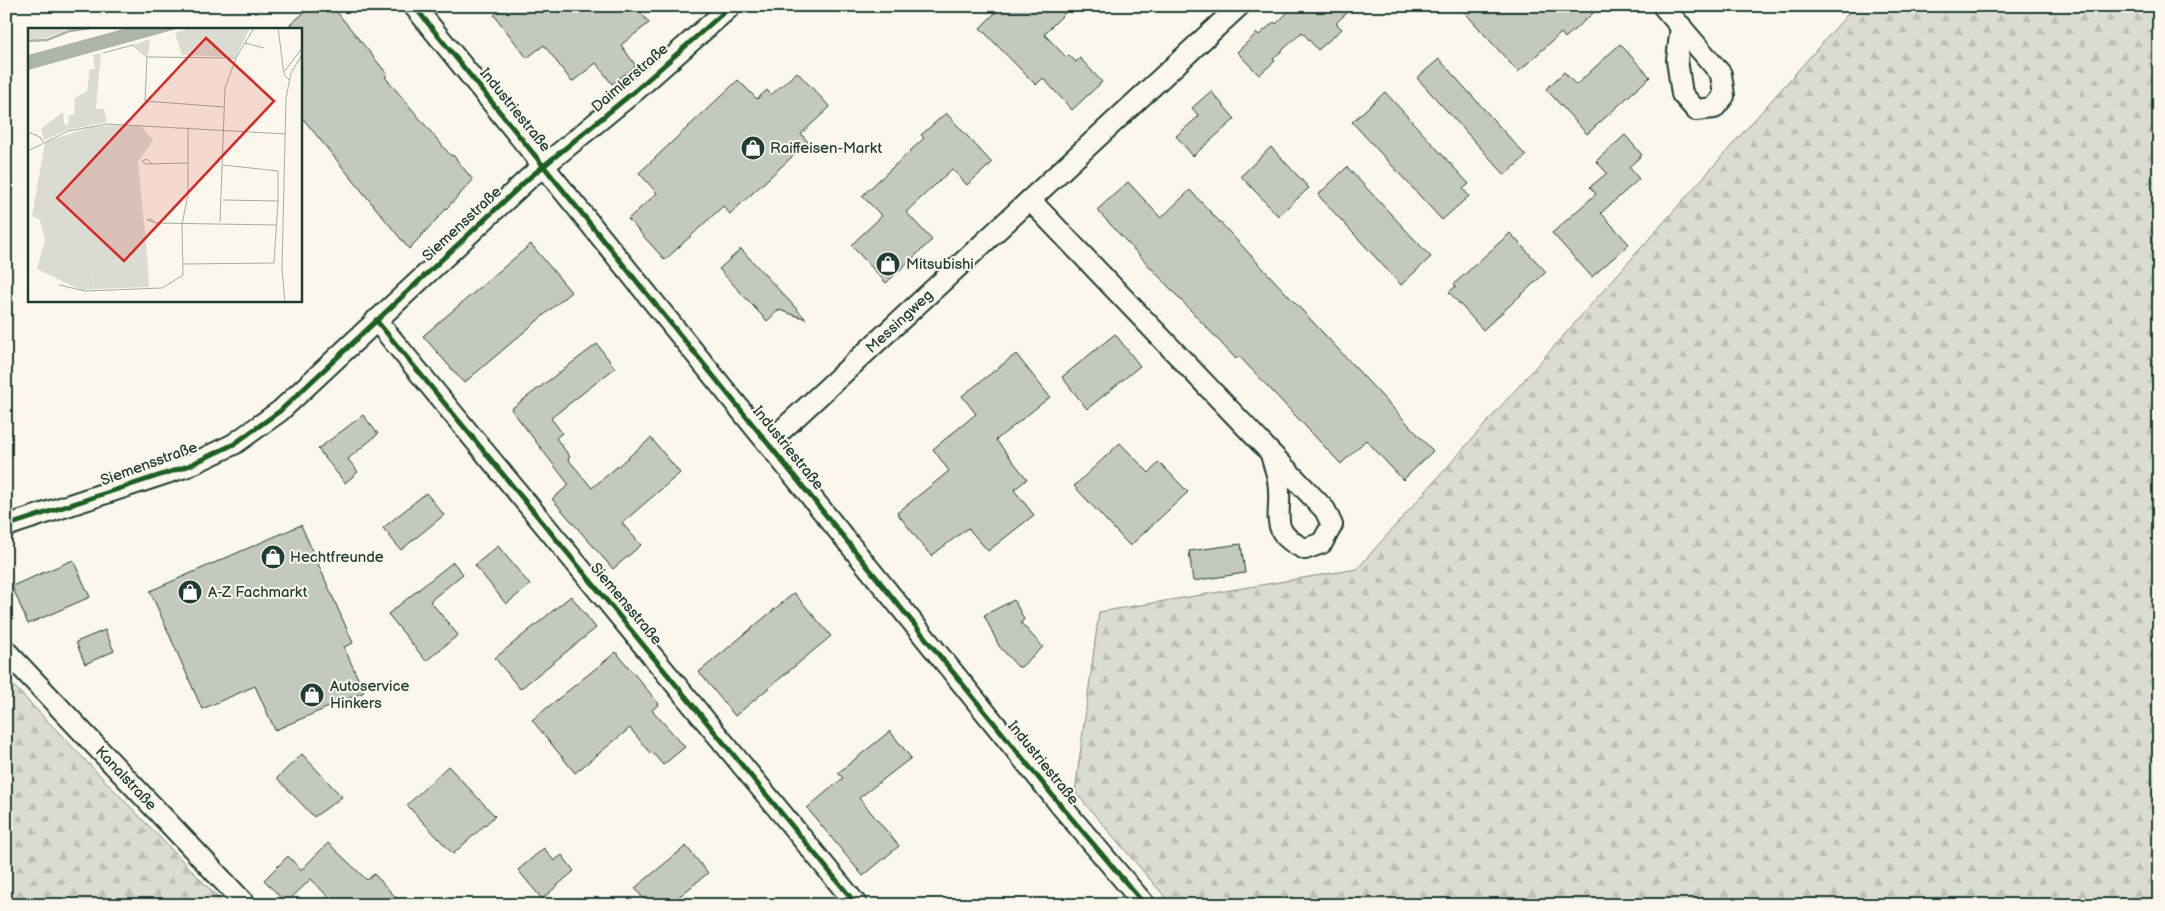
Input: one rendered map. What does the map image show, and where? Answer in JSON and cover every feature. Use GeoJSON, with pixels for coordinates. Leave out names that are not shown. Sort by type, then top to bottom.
{"type":"FeatureCollection","features":[{"type":"Feature","properties":{"kind":"street","name":"Industriestraße"},"geometry":{"type":"LineString","coordinates":[[414,6],[1062,807],[1145,905]]}},
{"type":"Feature","properties":{"kind":"street","name":"Daimlerstraße"},"geometry":{"type":"LineString","coordinates":[[543,166],[636,90],[731,6]]}},
{"type":"Feature","properties":{"kind":"street","name":"Messingweg"},"geometry":{"type":"LineString","coordinates":[[768,443],[1239,6]]}},
{"type":"Feature","properties":{"kind":"street"},"geometry":{"type":"LineString","coordinates":[[1663,6],[1681,26]]}},
{"type":"Feature","properties":{"kind":"street","name":"Siemensstraße"},"geometry":{"type":"LineString","coordinates":[[6,526],[188,466],[234,444],[280,411],[543,166]]}},
{"type":"Feature","properties":{"kind":"street"},"geometry":{"type":"LineString","coordinates":[[1030,200],[1271,454]]}},
{"type":"Feature","properties":{"kind":"street","name":"Siemensstraße"},"geometry":{"type":"LineString","coordinates":[[376,320],[857,905]]}},
{"type":"Feature","properties":{"kind":"street","name":"Kanalstraße"},"geometry":{"type":"LineString","coordinates":[[6,651],[246,905]]}},
{"type":"Feature","properties":{"kind":"green space"},"geometry":{"type":"Polygon","coordinates":[[[1855,6],[2159,6],[2159,905],[1172,905],[1075,792],[1099,612],[1357,569],[1855,6]]]}},
{"type":"Feature","properties":{"kind":"green space"},"geometry":{"type":"Polygon","coordinates":[[[6,678],[225,905],[6,905],[6,678]]]}},
{"type":"Feature","properties":{"kind":"building"},"geometry":{"type":"Polygon","coordinates":[[[312,6],[332,6],[388,75],[385,77],[473,180],[409,249],[301,116],[301,28],[286,28],[312,6]]]}},
{"type":"Feature","properties":{"kind":"building"},"geometry":{"type":"Polygon","coordinates":[[[505,6],[636,6],[649,23],[621,45],[636,66],[612,84],[596,63],[572,82],[544,45],[527,58],[494,15],[505,6]]]}},
{"type":"Feature","properties":{"kind":"building"},"geometry":{"type":"Polygon","coordinates":[[[1002,6],[1072,6],[1044,34],[1066,57],[1069,55],[1076,62],[1080,58],[1102,82],[1072,110],[1043,78],[1036,85],[980,28],[1002,6]]]}},
{"type":"Feature","properties":{"kind":"building"},"geometry":{"type":"Polygon","coordinates":[[[1294,6],[1354,6],[1336,23],[1342,29],[1318,50],[1302,32],[1259,75],[1237,52],[1257,33],[1259,35],[1274,22],[1276,24],[1294,6]]]}},
{"type":"Feature","properties":{"kind":"building"},"geometry":{"type":"Polygon","coordinates":[[[1459,6],[1601,6],[1565,38],[1561,33],[1518,72],[1459,6]]]}},
{"type":"Feature","properties":{"kind":"building"},"geometry":{"type":"Polygon","coordinates":[[[1620,44],[1650,77],[1587,134],[1546,89],[1564,72],[1576,85],[1620,44]]]}},
{"type":"Feature","properties":{"kind":"building"},"geometry":{"type":"Polygon","coordinates":[[[1439,59],[1526,156],[1505,175],[1417,78],[1439,59]]]}},
{"type":"Feature","properties":{"kind":"building","name":"Raiffeisen-Markt"},"geometry":{"type":"Polygon","coordinates":[[[797,72],[830,107],[801,134],[808,142],[730,214],[723,206],[665,260],[628,219],[657,193],[639,173],[738,80],[757,99],[767,90],[771,95],[797,72]]]}},
{"type":"Feature","properties":{"kind":"building"},"geometry":{"type":"Polygon","coordinates":[[[1211,91],[1235,119],[1193,156],[1176,136],[1199,116],[1192,108],[1211,91]]]}},
{"type":"Feature","properties":{"kind":"building"},"geometry":{"type":"Polygon","coordinates":[[[1385,92],[1469,184],[1463,189],[1469,196],[1442,220],[1352,122],[1385,92]]]}},
{"type":"Feature","properties":{"kind":"building"},"geometry":{"type":"Polygon","coordinates":[[[946,113],[992,163],[967,185],[952,169],[906,212],[932,240],[886,283],[851,245],[882,216],[862,196],[924,138],[921,135],[946,113]]]}},
{"type":"Feature","properties":{"kind":"building"},"geometry":{"type":"Polygon","coordinates":[[[1625,135],[1642,155],[1629,167],[1639,179],[1601,213],[1629,244],[1592,277],[1552,233],[1596,194],[1590,187],[1607,173],[1596,161],[1625,135]]]}},
{"type":"Feature","properties":{"kind":"building"},"geometry":{"type":"Polygon","coordinates":[[[1271,147],[1309,188],[1278,216],[1241,176],[1271,147]]]}},
{"type":"Feature","properties":{"kind":"building"},"geometry":{"type":"Polygon","coordinates":[[[1347,167],[1431,257],[1401,285],[1318,195],[1347,167]]]}},
{"type":"Feature","properties":{"kind":"building"},"geometry":{"type":"Polygon","coordinates":[[[1128,182],[1161,218],[1190,190],[1433,451],[1403,480],[1366,440],[1341,464],[1239,356],[1236,359],[1097,210],[1128,182]]]}},
{"type":"Feature","properties":{"kind":"building"},"geometry":{"type":"Polygon","coordinates":[[[1510,233],[1546,272],[1483,330],[1449,292],[1456,286],[1454,284],[1510,233]]]}},
{"type":"Feature","properties":{"kind":"building"},"geometry":{"type":"Polygon","coordinates":[[[531,244],[571,292],[464,383],[423,336],[531,244]]]}},
{"type":"Feature","properties":{"kind":"building"},"geometry":{"type":"Polygon","coordinates":[[[741,249],[806,319],[779,310],[767,321],[719,269],[741,249]]]}},
{"type":"Feature","properties":{"kind":"building"},"geometry":{"type":"Polygon","coordinates":[[[1115,334],[1140,366],[1087,409],[1062,377],[1115,334]]]}},
{"type":"Feature","properties":{"kind":"building"},"geometry":{"type":"Polygon","coordinates":[[[597,344],[615,368],[551,418],[562,433],[556,438],[570,457],[568,459],[592,488],[651,438],[680,473],[622,523],[641,545],[613,569],[552,499],[569,485],[511,409],[597,344]]]}},
{"type":"Feature","properties":{"kind":"building"},"geometry":{"type":"Polygon","coordinates":[[[1016,354],[1050,397],[996,440],[1027,479],[1014,490],[1034,515],[988,551],[968,528],[931,556],[897,513],[949,471],[933,449],[976,414],[962,396],[1016,354]]]}},
{"type":"Feature","properties":{"kind":"building"},"geometry":{"type":"Polygon","coordinates":[[[363,415],[378,434],[348,459],[358,472],[345,483],[318,449],[363,415]]]}},
{"type":"Feature","properties":{"kind":"building"},"geometry":{"type":"Polygon","coordinates":[[[1120,443],[1149,473],[1159,462],[1188,492],[1130,546],[1074,486],[1120,443]]]}},
{"type":"Feature","properties":{"kind":"building"},"geometry":{"type":"Polygon","coordinates":[[[426,493],[444,515],[401,550],[383,528],[426,493]]]}},
{"type":"Feature","properties":{"kind":"building"},"geometry":{"type":"Polygon","coordinates":[[[301,525],[353,643],[344,647],[364,692],[275,730],[255,686],[202,709],[150,591],[301,525]]]}},
{"type":"Feature","properties":{"kind":"building"},"geometry":{"type":"Polygon","coordinates":[[[1241,544],[1245,573],[1193,581],[1189,551],[1241,544]]]}},
{"type":"Feature","properties":{"kind":"building"},"geometry":{"type":"Polygon","coordinates":[[[498,546],[530,585],[506,604],[475,565],[498,546]]]}},
{"type":"Feature","properties":{"kind":"building"},"geometry":{"type":"Polygon","coordinates":[[[73,560],[90,597],[28,624],[12,586],[73,560]]]}},
{"type":"Feature","properties":{"kind":"building"},"geometry":{"type":"Polygon","coordinates":[[[453,562],[463,574],[430,601],[458,635],[426,661],[388,614],[453,562]]]}},
{"type":"Feature","properties":{"kind":"building"},"geometry":{"type":"Polygon","coordinates":[[[794,593],[831,636],[735,716],[699,672],[794,593]]]}},
{"type":"Feature","properties":{"kind":"building"},"geometry":{"type":"Polygon","coordinates":[[[571,596],[596,628],[520,689],[495,658],[571,596]]]}},
{"type":"Feature","properties":{"kind":"building"},"geometry":{"type":"Polygon","coordinates":[[[1014,600],[1024,619],[1021,623],[1043,647],[1021,667],[1018,667],[999,646],[984,615],[1014,600]]]}},
{"type":"Feature","properties":{"kind":"building"},"geometry":{"type":"Polygon","coordinates":[[[105,630],[114,651],[85,664],[76,642],[105,630]]]}},
{"type":"Feature","properties":{"kind":"building"},"geometry":{"type":"Polygon","coordinates":[[[616,652],[659,704],[652,710],[685,747],[663,765],[652,752],[650,753],[630,728],[575,773],[532,720],[616,652]]]}},
{"type":"Feature","properties":{"kind":"building"},"geometry":{"type":"Polygon","coordinates":[[[890,731],[911,758],[859,798],[899,846],[863,876],[807,808],[843,778],[838,773],[890,731]]]}},
{"type":"Feature","properties":{"kind":"building"},"geometry":{"type":"Polygon","coordinates":[[[302,754],[342,797],[314,817],[277,778],[302,754]]]}},
{"type":"Feature","properties":{"kind":"building"},"geometry":{"type":"Polygon","coordinates":[[[448,766],[495,816],[453,854],[407,805],[448,766]]]}},
{"type":"Feature","properties":{"kind":"building"},"geometry":{"type":"Polygon","coordinates":[[[328,843],[367,880],[374,874],[403,905],[336,905],[311,879],[286,903],[264,880],[288,856],[301,870],[328,843]]]}},
{"type":"Feature","properties":{"kind":"building"},"geometry":{"type":"Polygon","coordinates":[[[686,846],[708,873],[669,905],[648,905],[635,888],[686,846]]]}},
{"type":"Feature","properties":{"kind":"building"},"geometry":{"type":"Polygon","coordinates":[[[544,848],[554,861],[562,855],[574,871],[542,899],[518,870],[544,848]]]}},
{"type":"Feature","properties":{"kind":"cycle path"},"geometry":{"type":"LineString","coordinates":[[414,6],[1062,807],[1145,905]]}},
{"type":"Feature","properties":{"kind":"cycle path"},"geometry":{"type":"LineString","coordinates":[[6,526],[188,466],[234,444],[280,411],[529,178],[636,90],[731,6]]}},
{"type":"Feature","properties":{"kind":"cycle path"},"geometry":{"type":"LineString","coordinates":[[376,320],[857,905]]}},
{"type":"Feature","properties":{"kind":"place","name":"Raiffeisen-Markt"},"geometry":{"type":"Point","coordinates":[753,148]}},
{"type":"Feature","properties":{"kind":"place","name":"Mitsubishi"},"geometry":{"type":"Point","coordinates":[888,264]}},
{"type":"Feature","properties":{"kind":"place","name":"Hechtfreunde"},"geometry":{"type":"Point","coordinates":[273,557]}},
{"type":"Feature","properties":{"kind":"place","name":"A-Z Fachmarkt"},"geometry":{"type":"Point","coordinates":[190,592]}},
{"type":"Feature","properties":{"kind":"place","name":"Autoservice Hinkers"},"geometry":{"type":"Point","coordinates":[312,695]}}]}
